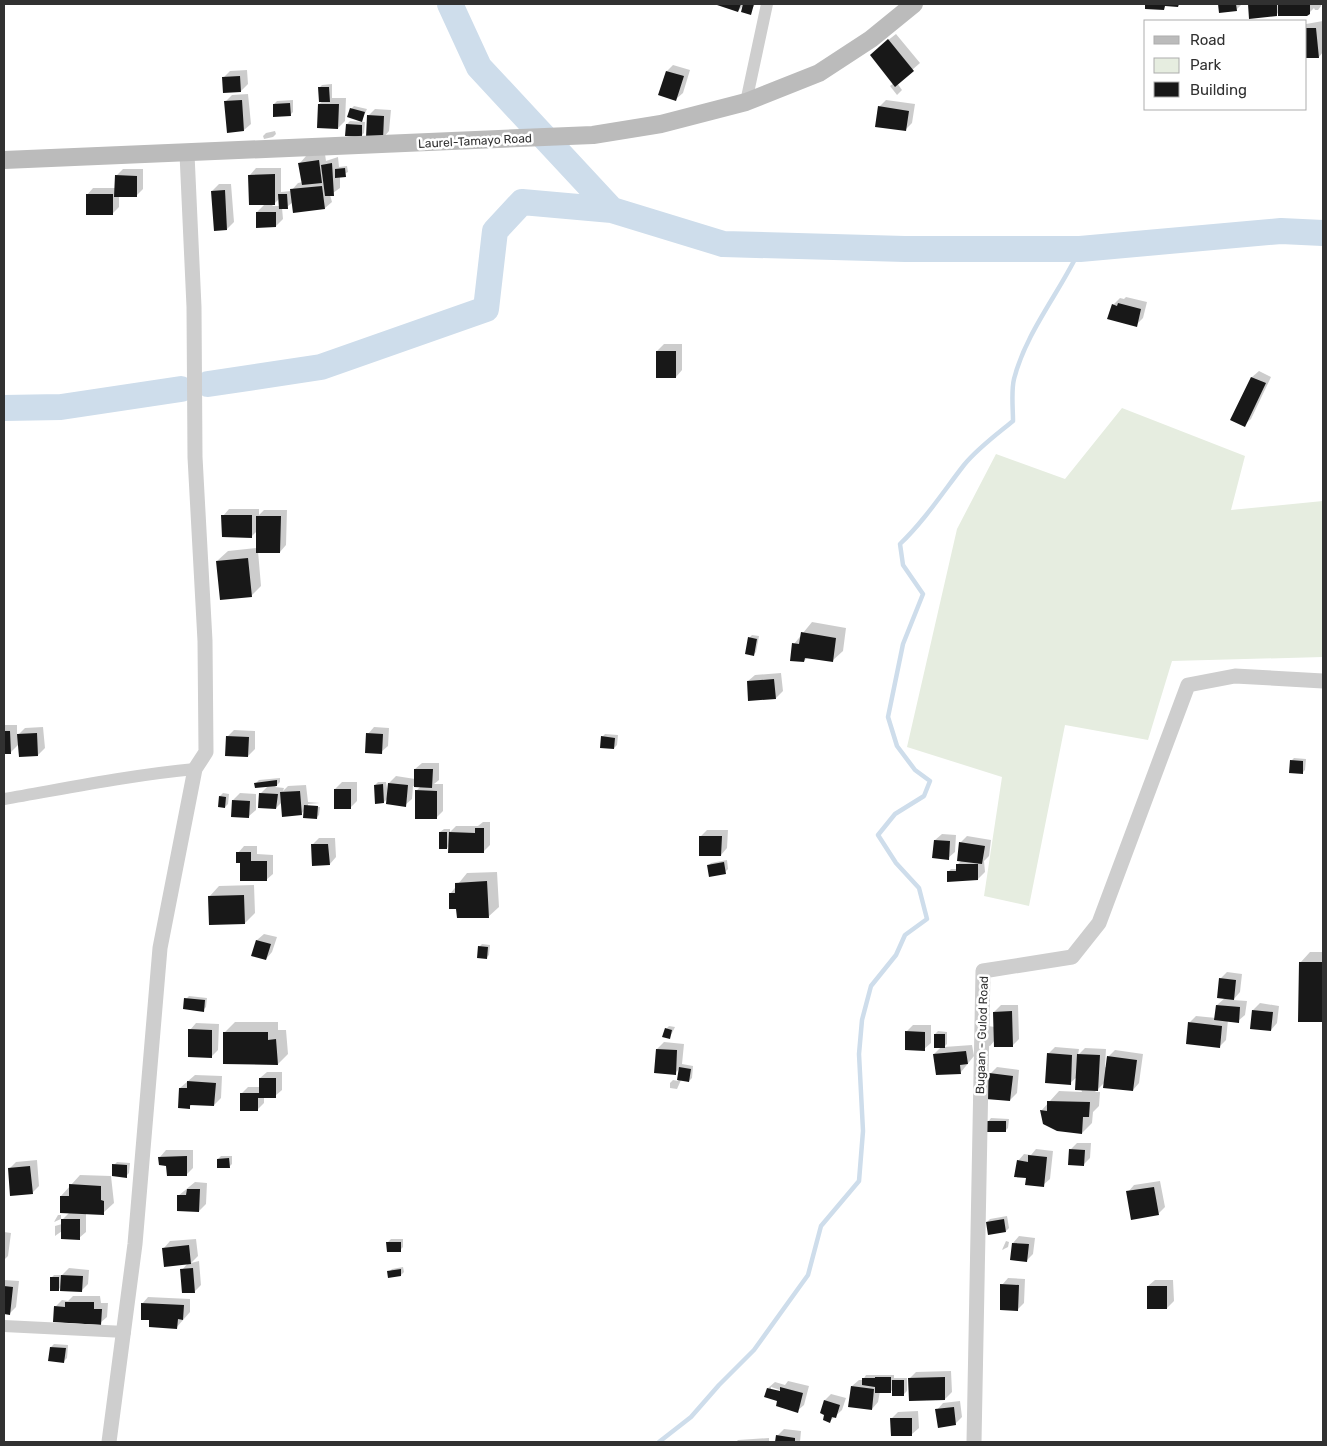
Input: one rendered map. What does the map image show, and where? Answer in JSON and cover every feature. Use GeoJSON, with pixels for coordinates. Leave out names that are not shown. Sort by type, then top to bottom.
{"type":"FeatureCollection","features":[{"type":"Feature","properties":{"kind":"main road","name":"Laurel-Tamayo Road"},"geometry":{"type":"LineString","coordinates":[[4,160],[187,154],[593,135],[661,124],[746,102],[818,73],[871,39],[914,4]]}},
{"type":"Feature","properties":{"kind":"street"},"geometry":{"type":"LineString","coordinates":[[746,102],[767,4]]}},
{"type":"Feature","properties":{"kind":"street"},"geometry":{"type":"LineString","coordinates":[[109,1442],[125,1332],[135,1244],[160,948],[195,769],[206,752],[205,641],[195,457],[194,307],[187,154]]}},
{"type":"Feature","properties":{"kind":"street","name":"Bugaan - Gulod Road"},"geometry":{"type":"LineString","coordinates":[[974,1442],[983,971],[1072,957],[1099,923],[1188,685],[1235,676],[1323,681]]}},
{"type":"Feature","properties":{"kind":"street"},"geometry":{"type":"LineString","coordinates":[[4,799],[77,788],[134,775],[195,769]]}},
{"type":"Feature","properties":{"kind":"street"},"geometry":{"type":"LineString","coordinates":[[4,1326],[125,1332]]}},
{"type":"Feature","properties":{"kind":"green space"},"geometry":{"type":"Polygon","coordinates":[[[1122,408],[1245,456],[1231,510],[1323,501],[1323,657],[1172,661],[1148,740],[1065,725],[1029,906],[984,896],[1002,777],[907,747],[957,529],[996,454],[1065,479],[1122,408]]]}},
{"type":"Feature","properties":{"kind":"building"},"geometry":{"type":"Polygon","coordinates":[[[714,4],[741,4],[738,12],[714,4]]]}},
{"type":"Feature","properties":{"kind":"building"},"geometry":{"type":"Polygon","coordinates":[[[743,4],[754,4],[751,15],[741,12],[743,4]]]}},
{"type":"Feature","properties":{"kind":"building"},"geometry":{"type":"Polygon","coordinates":[[[1145,4],[1179,4],[1178,7],[1165,6],[1164,10],[1145,9],[1145,4]]]}},
{"type":"Feature","properties":{"kind":"building"},"geometry":{"type":"Polygon","coordinates":[[[1218,4],[1236,4],[1237,11],[1219,13],[1218,4]]]}},
{"type":"Feature","properties":{"kind":"building"},"geometry":{"type":"Polygon","coordinates":[[[1248,4],[1277,4],[1277,16],[1249,19],[1248,4]]]}},
{"type":"Feature","properties":{"kind":"building"},"geometry":{"type":"Polygon","coordinates":[[[1278,4],[1310,4],[1310,14],[1307,16],[1278,16],[1278,4]]]}},
{"type":"Feature","properties":{"kind":"building"},"geometry":{"type":"Polygon","coordinates":[[[1307,28],[1316,28],[1319,58],[1307,58],[1307,28]]]}},
{"type":"Feature","properties":{"kind":"building"},"geometry":{"type":"Polygon","coordinates":[[[888,39],[914,71],[895,87],[870,55],[888,39]]]}},
{"type":"Feature","properties":{"kind":"building"},"geometry":{"type":"Polygon","coordinates":[[[666,71],[684,76],[676,101],[658,95],[666,71]]]}},
{"type":"Feature","properties":{"kind":"building"},"geometry":{"type":"Polygon","coordinates":[[[240,76],[241,92],[223,93],[222,77],[240,76]]]}},
{"type":"Feature","properties":{"kind":"building"},"geometry":{"type":"Polygon","coordinates":[[[318,87],[329,87],[330,102],[319,102],[318,87]]]}},
{"type":"Feature","properties":{"kind":"building"},"geometry":{"type":"Polygon","coordinates":[[[242,100],[244,131],[227,133],[224,101],[242,100]]]}},
{"type":"Feature","properties":{"kind":"building"},"geometry":{"type":"Polygon","coordinates":[[[290,103],[291,116],[273,117],[273,104],[290,103]]]}},
{"type":"Feature","properties":{"kind":"building"},"geometry":{"type":"Polygon","coordinates":[[[318,104],[339,104],[338,129],[317,128],[318,104]]]}},
{"type":"Feature","properties":{"kind":"building"},"geometry":{"type":"Polygon","coordinates":[[[878,106],[909,111],[906,131],[875,127],[878,106]]]}},
{"type":"Feature","properties":{"kind":"building"},"geometry":{"type":"Polygon","coordinates":[[[350,108],[365,112],[362,122],[347,117],[350,108]]]}},
{"type":"Feature","properties":{"kind":"building"},"geometry":{"type":"Polygon","coordinates":[[[367,115],[384,116],[383,139],[366,138],[367,115]]]}},
{"type":"Feature","properties":{"kind":"building"},"geometry":{"type":"Polygon","coordinates":[[[346,124],[362,125],[362,137],[345,136],[346,124]]]}},
{"type":"Feature","properties":{"kind":"building"},"geometry":{"type":"Polygon","coordinates":[[[319,160],[322,183],[302,185],[298,163],[319,160]]]}},
{"type":"Feature","properties":{"kind":"building"},"geometry":{"type":"Polygon","coordinates":[[[332,163],[334,196],[325,196],[321,165],[332,163]]]}},
{"type":"Feature","properties":{"kind":"building"},"geometry":{"type":"Polygon","coordinates":[[[345,168],[346,177],[335,178],[335,169],[345,168]]]}},
{"type":"Feature","properties":{"kind":"building"},"geometry":{"type":"Polygon","coordinates":[[[275,174],[275,205],[249,205],[248,175],[275,174]]]}},
{"type":"Feature","properties":{"kind":"building"},"geometry":{"type":"Polygon","coordinates":[[[115,175],[137,176],[137,197],[114,197],[115,175]]]}},
{"type":"Feature","properties":{"kind":"building"},"geometry":{"type":"Polygon","coordinates":[[[322,186],[325,209],[293,213],[290,189],[322,186]]]}},
{"type":"Feature","properties":{"kind":"building"},"geometry":{"type":"Polygon","coordinates":[[[225,190],[227,230],[214,231],[211,191],[225,190]]]}},
{"type":"Feature","properties":{"kind":"building"},"geometry":{"type":"Polygon","coordinates":[[[86,194],[113,194],[113,215],[86,215],[86,194]]]}},
{"type":"Feature","properties":{"kind":"building"},"geometry":{"type":"Polygon","coordinates":[[[278,194],[287,194],[288,209],[279,209],[278,194]]]}},
{"type":"Feature","properties":{"kind":"building"},"geometry":{"type":"Polygon","coordinates":[[[256,212],[276,212],[276,227],[256,228],[256,212]]]}},
{"type":"Feature","properties":{"kind":"building"},"geometry":{"type":"Polygon","coordinates":[[[1118,303],[1141,309],[1137,327],[1107,319],[1112,304],[1117,306],[1118,303]]]}},
{"type":"Feature","properties":{"kind":"building"},"geometry":{"type":"Polygon","coordinates":[[[656,351],[676,351],[676,378],[656,378],[656,351]]]}},
{"type":"Feature","properties":{"kind":"building"},"geometry":{"type":"Polygon","coordinates":[[[1251,377],[1266,383],[1245,427],[1230,420],[1251,377]]]}},
{"type":"Feature","properties":{"kind":"building"},"geometry":{"type":"Polygon","coordinates":[[[221,515],[252,515],[252,538],[222,537],[221,515]]]}},
{"type":"Feature","properties":{"kind":"building"},"geometry":{"type":"Polygon","coordinates":[[[256,516],[281,516],[280,553],[256,553],[256,516]]]}},
{"type":"Feature","properties":{"kind":"building"},"geometry":{"type":"Polygon","coordinates":[[[248,558],[252,597],[220,600],[216,561],[248,558]]]}},
{"type":"Feature","properties":{"kind":"building"},"geometry":{"type":"Polygon","coordinates":[[[801,632],[836,638],[833,662],[805,658],[804,662],[790,661],[792,643],[799,644],[801,632]]]}},
{"type":"Feature","properties":{"kind":"building"},"geometry":{"type":"Polygon","coordinates":[[[748,637],[757,639],[754,656],[745,654],[748,637]]]}},
{"type":"Feature","properties":{"kind":"building"},"geometry":{"type":"Polygon","coordinates":[[[774,679],[776,699],[748,701],[747,681],[774,679]]]}},
{"type":"Feature","properties":{"kind":"building"},"geometry":{"type":"Polygon","coordinates":[[[4,731],[10,731],[11,754],[4,754],[4,731]]]}},
{"type":"Feature","properties":{"kind":"building"},"geometry":{"type":"Polygon","coordinates":[[[37,733],[38,756],[19,757],[17,734],[37,733]]]}},
{"type":"Feature","properties":{"kind":"building"},"geometry":{"type":"Polygon","coordinates":[[[366,733],[383,734],[382,754],[365,753],[366,733]]]}},
{"type":"Feature","properties":{"kind":"building"},"geometry":{"type":"Polygon","coordinates":[[[226,736],[249,737],[248,757],[225,756],[226,736]]]}},
{"type":"Feature","properties":{"kind":"building"},"geometry":{"type":"Polygon","coordinates":[[[601,736],[615,738],[614,749],[600,748],[601,736]]]}},
{"type":"Feature","properties":{"kind":"building"},"geometry":{"type":"Polygon","coordinates":[[[1290,760],[1303,761],[1303,774],[1289,773],[1290,760]]]}},
{"type":"Feature","properties":{"kind":"building"},"geometry":{"type":"Polygon","coordinates":[[[414,769],[433,769],[432,788],[414,787],[414,769]]]}},
{"type":"Feature","properties":{"kind":"building"},"geometry":{"type":"Polygon","coordinates":[[[277,780],[277,786],[255,788],[254,783],[277,780]]]}},
{"type":"Feature","properties":{"kind":"building"},"geometry":{"type":"Polygon","coordinates":[[[388,783],[408,785],[406,807],[386,804],[388,783]]]}},
{"type":"Feature","properties":{"kind":"building"},"geometry":{"type":"Polygon","coordinates":[[[383,784],[384,803],[375,804],[374,785],[383,784]]]}},
{"type":"Feature","properties":{"kind":"building"},"geometry":{"type":"Polygon","coordinates":[[[334,789],[351,789],[351,809],[334,809],[334,789]]]}},
{"type":"Feature","properties":{"kind":"building"},"geometry":{"type":"Polygon","coordinates":[[[415,790],[437,791],[437,819],[415,819],[415,790]]]}},
{"type":"Feature","properties":{"kind":"building"},"geometry":{"type":"Polygon","coordinates":[[[300,791],[302,815],[282,817],[280,792],[300,791]]]}},
{"type":"Feature","properties":{"kind":"building"},"geometry":{"type":"Polygon","coordinates":[[[259,793],[278,794],[276,809],[258,808],[259,793]]]}},
{"type":"Feature","properties":{"kind":"building"},"geometry":{"type":"Polygon","coordinates":[[[219,796],[226,797],[225,808],[218,807],[219,796]]]}},
{"type":"Feature","properties":{"kind":"building"},"geometry":{"type":"Polygon","coordinates":[[[232,800],[250,801],[249,818],[231,817],[232,800]]]}},
{"type":"Feature","properties":{"kind":"building"},"geometry":{"type":"Polygon","coordinates":[[[304,805],[318,806],[317,819],[303,818],[304,805]]]}},
{"type":"Feature","properties":{"kind":"building"},"geometry":{"type":"Polygon","coordinates":[[[475,828],[484,828],[484,853],[448,853],[449,832],[475,833],[475,828]]]}},
{"type":"Feature","properties":{"kind":"building"},"geometry":{"type":"Polygon","coordinates":[[[439,832],[447,832],[447,849],[439,849],[439,832]]]}},
{"type":"Feature","properties":{"kind":"building"},"geometry":{"type":"Polygon","coordinates":[[[699,836],[722,836],[721,856],[699,856],[699,836]]]}},
{"type":"Feature","properties":{"kind":"building"},"geometry":{"type":"Polygon","coordinates":[[[934,840],[950,841],[949,860],[932,858],[934,840]]]}},
{"type":"Feature","properties":{"kind":"building"},"geometry":{"type":"Polygon","coordinates":[[[959,842],[985,846],[982,864],[957,861],[959,842]]]}},
{"type":"Feature","properties":{"kind":"building"},"geometry":{"type":"Polygon","coordinates":[[[311,844],[328,844],[330,865],[312,866],[311,844]]]}},
{"type":"Feature","properties":{"kind":"building"},"geometry":{"type":"Polygon","coordinates":[[[236,852],[251,852],[251,861],[267,861],[267,881],[240,881],[240,863],[236,863],[236,852]]]}},
{"type":"Feature","properties":{"kind":"building"},"geometry":{"type":"Polygon","coordinates":[[[724,862],[726,874],[709,877],[707,865],[724,862]]]}},
{"type":"Feature","properties":{"kind":"building"},"geometry":{"type":"Polygon","coordinates":[[[956,864],[978,864],[978,880],[947,882],[947,871],[956,871],[956,864]]]}},
{"type":"Feature","properties":{"kind":"building"},"geometry":{"type":"Polygon","coordinates":[[[487,881],[489,918],[457,918],[456,909],[449,909],[449,893],[455,893],[455,883],[487,881]]]}},
{"type":"Feature","properties":{"kind":"building"},"geometry":{"type":"Polygon","coordinates":[[[244,895],[245,924],[209,925],[208,896],[244,895]]]}},
{"type":"Feature","properties":{"kind":"building"},"geometry":{"type":"Polygon","coordinates":[[[256,940],[271,944],[266,960],[251,956],[256,940]]]}},
{"type":"Feature","properties":{"kind":"building"},"geometry":{"type":"Polygon","coordinates":[[[478,946],[488,947],[487,959],[477,958],[478,946]]]}},
{"type":"Feature","properties":{"kind":"building"},"geometry":{"type":"Polygon","coordinates":[[[1299,962],[1323,962],[1323,1022],[1298,1022],[1299,962]]]}},
{"type":"Feature","properties":{"kind":"building"},"geometry":{"type":"Polygon","coordinates":[[[1219,978],[1236,980],[1234,1000],[1217,998],[1219,978]]]}},
{"type":"Feature","properties":{"kind":"building"},"geometry":{"type":"Polygon","coordinates":[[[184,998],[205,1000],[204,1012],[183,1009],[184,998]]]}},
{"type":"Feature","properties":{"kind":"building"},"geometry":{"type":"Polygon","coordinates":[[[1216,1005],[1240,1007],[1239,1023],[1214,1020],[1216,1005]]]}},
{"type":"Feature","properties":{"kind":"building"},"geometry":{"type":"Polygon","coordinates":[[[1252,1010],[1273,1012],[1271,1031],[1250,1029],[1252,1010]]]}},
{"type":"Feature","properties":{"kind":"building"},"geometry":{"type":"Polygon","coordinates":[[[1012,1011],[1013,1047],[994,1047],[993,1012],[1012,1011]]]}},
{"type":"Feature","properties":{"kind":"building"},"geometry":{"type":"Polygon","coordinates":[[[1188,1022],[1222,1026],[1220,1048],[1186,1044],[1188,1022]]]}},
{"type":"Feature","properties":{"kind":"building"},"geometry":{"type":"Polygon","coordinates":[[[665,1028],[672,1030],[670,1039],[662,1037],[665,1028]]]}},
{"type":"Feature","properties":{"kind":"building"},"geometry":{"type":"Polygon","coordinates":[[[188,1029],[212,1030],[212,1058],[188,1057],[188,1029]]]}},
{"type":"Feature","properties":{"kind":"building"},"geometry":{"type":"Polygon","coordinates":[[[905,1031],[925,1032],[925,1051],[905,1050],[905,1031]]]}},
{"type":"Feature","properties":{"kind":"building"},"geometry":{"type":"Polygon","coordinates":[[[223,1032],[268,1032],[268,1040],[276,1039],[278,1065],[223,1064],[223,1032]]]}},
{"type":"Feature","properties":{"kind":"building"},"geometry":{"type":"Polygon","coordinates":[[[934,1034],[945,1034],[945,1048],[934,1048],[934,1034]]]}},
{"type":"Feature","properties":{"kind":"building"},"geometry":{"type":"Polygon","coordinates":[[[656,1049],[677,1050],[676,1075],[654,1073],[656,1049]]]}},
{"type":"Feature","properties":{"kind":"building"},"geometry":{"type":"Polygon","coordinates":[[[966,1051],[968,1064],[960,1065],[961,1074],[936,1075],[933,1054],[966,1051]]]}},
{"type":"Feature","properties":{"kind":"building"},"geometry":{"type":"Polygon","coordinates":[[[1047,1053],[1072,1055],[1071,1085],[1045,1083],[1047,1053]]]}},
{"type":"Feature","properties":{"kind":"building"},"geometry":{"type":"Polygon","coordinates":[[[1077,1054],[1100,1055],[1098,1091],[1075,1090],[1077,1054]]]}},
{"type":"Feature","properties":{"kind":"building"},"geometry":{"type":"Polygon","coordinates":[[[1107,1056],[1137,1060],[1133,1091],[1103,1088],[1107,1056]]]}},
{"type":"Feature","properties":{"kind":"building"},"geometry":{"type":"Polygon","coordinates":[[[679,1067],[691,1069],[689,1082],[677,1080],[679,1067]]]}},
{"type":"Feature","properties":{"kind":"building"},"geometry":{"type":"Polygon","coordinates":[[[989,1073],[1013,1076],[1010,1101],[986,1099],[989,1073]]]}},
{"type":"Feature","properties":{"kind":"building"},"geometry":{"type":"Polygon","coordinates":[[[259,1078],[276,1078],[276,1098],[258,1098],[258,1111],[240,1111],[240,1093],[259,1093],[259,1078]]]}},
{"type":"Feature","properties":{"kind":"building"},"geometry":{"type":"Polygon","coordinates":[[[187,1081],[216,1083],[214,1106],[190,1105],[190,1109],[178,1108],[179,1088],[187,1088],[187,1081]]]}},
{"type":"Feature","properties":{"kind":"building"},"geometry":{"type":"Polygon","coordinates":[[[1047,1101],[1090,1102],[1089,1117],[1083,1117],[1082,1134],[1057,1131],[1043,1124],[1040,1110],[1047,1111],[1047,1101]]]}},
{"type":"Feature","properties":{"kind":"building"},"geometry":{"type":"Polygon","coordinates":[[[987,1121],[1006,1121],[1006,1132],[986,1132],[987,1121]]]}},
{"type":"Feature","properties":{"kind":"building"},"geometry":{"type":"Polygon","coordinates":[[[1069,1149],[1085,1150],[1084,1166],[1068,1165],[1069,1149]]]}},
{"type":"Feature","properties":{"kind":"building"},"geometry":{"type":"Polygon","coordinates":[[[1028,1155],[1047,1157],[1044,1187],[1025,1185],[1026,1178],[1014,1177],[1017,1160],[1028,1162],[1028,1155]]]}},
{"type":"Feature","properties":{"kind":"building"},"geometry":{"type":"Polygon","coordinates":[[[187,1156],[187,1176],[167,1176],[166,1166],[159,1165],[158,1157],[187,1156]]]}},
{"type":"Feature","properties":{"kind":"building"},"geometry":{"type":"Polygon","coordinates":[[[229,1158],[230,1168],[217,1168],[217,1159],[229,1158]]]}},
{"type":"Feature","properties":{"kind":"building"},"geometry":{"type":"Polygon","coordinates":[[[112,1164],[127,1165],[127,1178],[112,1176],[112,1164]]]}},
{"type":"Feature","properties":{"kind":"building"},"geometry":{"type":"Polygon","coordinates":[[[30,1166],[33,1194],[10,1196],[8,1168],[30,1166]]]}},
{"type":"Feature","properties":{"kind":"building"},"geometry":{"type":"Polygon","coordinates":[[[69,1184],[101,1186],[104,1215],[60,1213],[60,1196],[69,1196],[69,1184]]]}},
{"type":"Feature","properties":{"kind":"building"},"geometry":{"type":"Polygon","coordinates":[[[1154,1187],[1159,1215],[1131,1220],[1126,1191],[1154,1187]]]}},
{"type":"Feature","properties":{"kind":"building"},"geometry":{"type":"Polygon","coordinates":[[[187,1189],[200,1189],[199,1212],[177,1211],[177,1195],[186,1195],[187,1189]]]}},
{"type":"Feature","properties":{"kind":"building"},"geometry":{"type":"Polygon","coordinates":[[[61,1219],[80,1219],[80,1240],[61,1239],[61,1219]]]}},
{"type":"Feature","properties":{"kind":"building"},"geometry":{"type":"Polygon","coordinates":[[[1004,1219],[1006,1232],[988,1235],[986,1222],[1004,1219]]]}},
{"type":"Feature","properties":{"kind":"building"},"geometry":{"type":"Polygon","coordinates":[[[386,1242],[401,1242],[401,1252],[387,1252],[386,1242]]]}},
{"type":"Feature","properties":{"kind":"building"},"geometry":{"type":"Polygon","coordinates":[[[1012,1243],[1029,1244],[1027,1262],[1010,1260],[1012,1243]]]}},
{"type":"Feature","properties":{"kind":"building"},"geometry":{"type":"Polygon","coordinates":[[[189,1245],[191,1264],[164,1267],[162,1248],[189,1245]]]}},
{"type":"Feature","properties":{"kind":"building"},"geometry":{"type":"Polygon","coordinates":[[[193,1268],[195,1293],[182,1293],[180,1269],[193,1268]]]}},
{"type":"Feature","properties":{"kind":"building"},"geometry":{"type":"Polygon","coordinates":[[[401,1269],[401,1276],[388,1278],[387,1271],[401,1269]]]}},
{"type":"Feature","properties":{"kind":"building"},"geometry":{"type":"Polygon","coordinates":[[[61,1275],[83,1276],[82,1292],[60,1291],[61,1275]]]}},
{"type":"Feature","properties":{"kind":"building"},"geometry":{"type":"Polygon","coordinates":[[[50,1277],[59,1277],[59,1291],[50,1291],[50,1277]]]}},
{"type":"Feature","properties":{"kind":"building"},"geometry":{"type":"Polygon","coordinates":[[[1000,1284],[1019,1285],[1018,1311],[1000,1310],[1000,1284]]]}},
{"type":"Feature","properties":{"kind":"building"},"geometry":{"type":"Polygon","coordinates":[[[4,1286],[13,1287],[10,1315],[4,1314],[4,1286]]]}},
{"type":"Feature","properties":{"kind":"building"},"geometry":{"type":"Polygon","coordinates":[[[1147,1286],[1167,1286],[1167,1309],[1147,1309],[1147,1286]]]}},
{"type":"Feature","properties":{"kind":"building"},"geometry":{"type":"Polygon","coordinates":[[[65,1302],[94,1302],[94,1309],[102,1309],[101,1325],[53,1322],[54,1306],[65,1307],[65,1302]]]}},
{"type":"Feature","properties":{"kind":"building"},"geometry":{"type":"Polygon","coordinates":[[[141,1303],[184,1305],[183,1320],[178,1319],[177,1329],[149,1327],[149,1320],[141,1320],[141,1303]]]}},
{"type":"Feature","properties":{"kind":"building"},"geometry":{"type":"Polygon","coordinates":[[[50,1347],[66,1348],[64,1363],[48,1361],[50,1347]]]}},
{"type":"Feature","properties":{"kind":"building"},"geometry":{"type":"Polygon","coordinates":[[[875,1377],[891,1377],[891,1393],[875,1393],[875,1377]]]}},
{"type":"Feature","properties":{"kind":"building"},"geometry":{"type":"Polygon","coordinates":[[[945,1377],[945,1400],[909,1401],[908,1378],[945,1377]]]}},
{"type":"Feature","properties":{"kind":"building"},"geometry":{"type":"Polygon","coordinates":[[[862,1378],[875,1378],[875,1387],[862,1385],[862,1378]]]}},
{"type":"Feature","properties":{"kind":"building"},"geometry":{"type":"Polygon","coordinates":[[[892,1380],[904,1380],[904,1396],[892,1396],[892,1380]]]}},
{"type":"Feature","properties":{"kind":"building"},"geometry":{"type":"Polygon","coordinates":[[[851,1386],[874,1389],[872,1410],[848,1407],[851,1386]]]}},
{"type":"Feature","properties":{"kind":"building"},"geometry":{"type":"Polygon","coordinates":[[[780,1387],[803,1393],[798,1413],[776,1406],[777,1401],[764,1397],[767,1388],[780,1391],[780,1387]]]}},
{"type":"Feature","properties":{"kind":"building"},"geometry":{"type":"Polygon","coordinates":[[[824,1400],[840,1405],[836,1418],[832,1417],[830,1423],[823,1420],[824,1415],[820,1413],[824,1400]]]}},
{"type":"Feature","properties":{"kind":"building"},"geometry":{"type":"Polygon","coordinates":[[[954,1407],[956,1425],[938,1428],[935,1409],[954,1407]]]}},
{"type":"Feature","properties":{"kind":"building"},"geometry":{"type":"Polygon","coordinates":[[[890,1418],[912,1418],[912,1436],[891,1436],[890,1418]]]}},
{"type":"Feature","properties":{"kind":"building"},"geometry":{"type":"Polygon","coordinates":[[[776,1435],[795,1438],[795,1442],[775,1442],[776,1435]]]}},
{"type":"Feature","properties":{"kind":"waterway"},"geometry":{"type":"LineString","coordinates":[[450,4],[479,67],[612,210],[723,244],[905,249],[1080,249],[1281,231],[1323,233]]}},
{"type":"Feature","properties":{"kind":"waterway"},"geometry":{"type":"LineString","coordinates":[[208,384],[321,367],[486,309],[495,231],[522,202],[612,210]]}},
{"type":"Feature","properties":{"kind":"waterway"},"geometry":{"type":"LineString","coordinates":[[659,1442],[691,1417],[719,1385],[754,1350],[808,1275],[821,1226],[859,1181],[863,1131],[859,1054],[862,1020],[871,986],[896,955],[905,935],[927,919],[919,888],[896,863],[878,835],[895,814],[924,796],[930,781],[915,770],[897,746],[888,717],[903,644],[923,594],[903,565],[900,544],[926,516],[969,459],[1013,421],[1013,384],[1019,362],[1035,329],[1080,249]]}},
{"type":"Feature","properties":{"kind":"waterway"},"geometry":{"type":"LineString","coordinates":[[4,408],[61,407],[181,389]]}}]}
